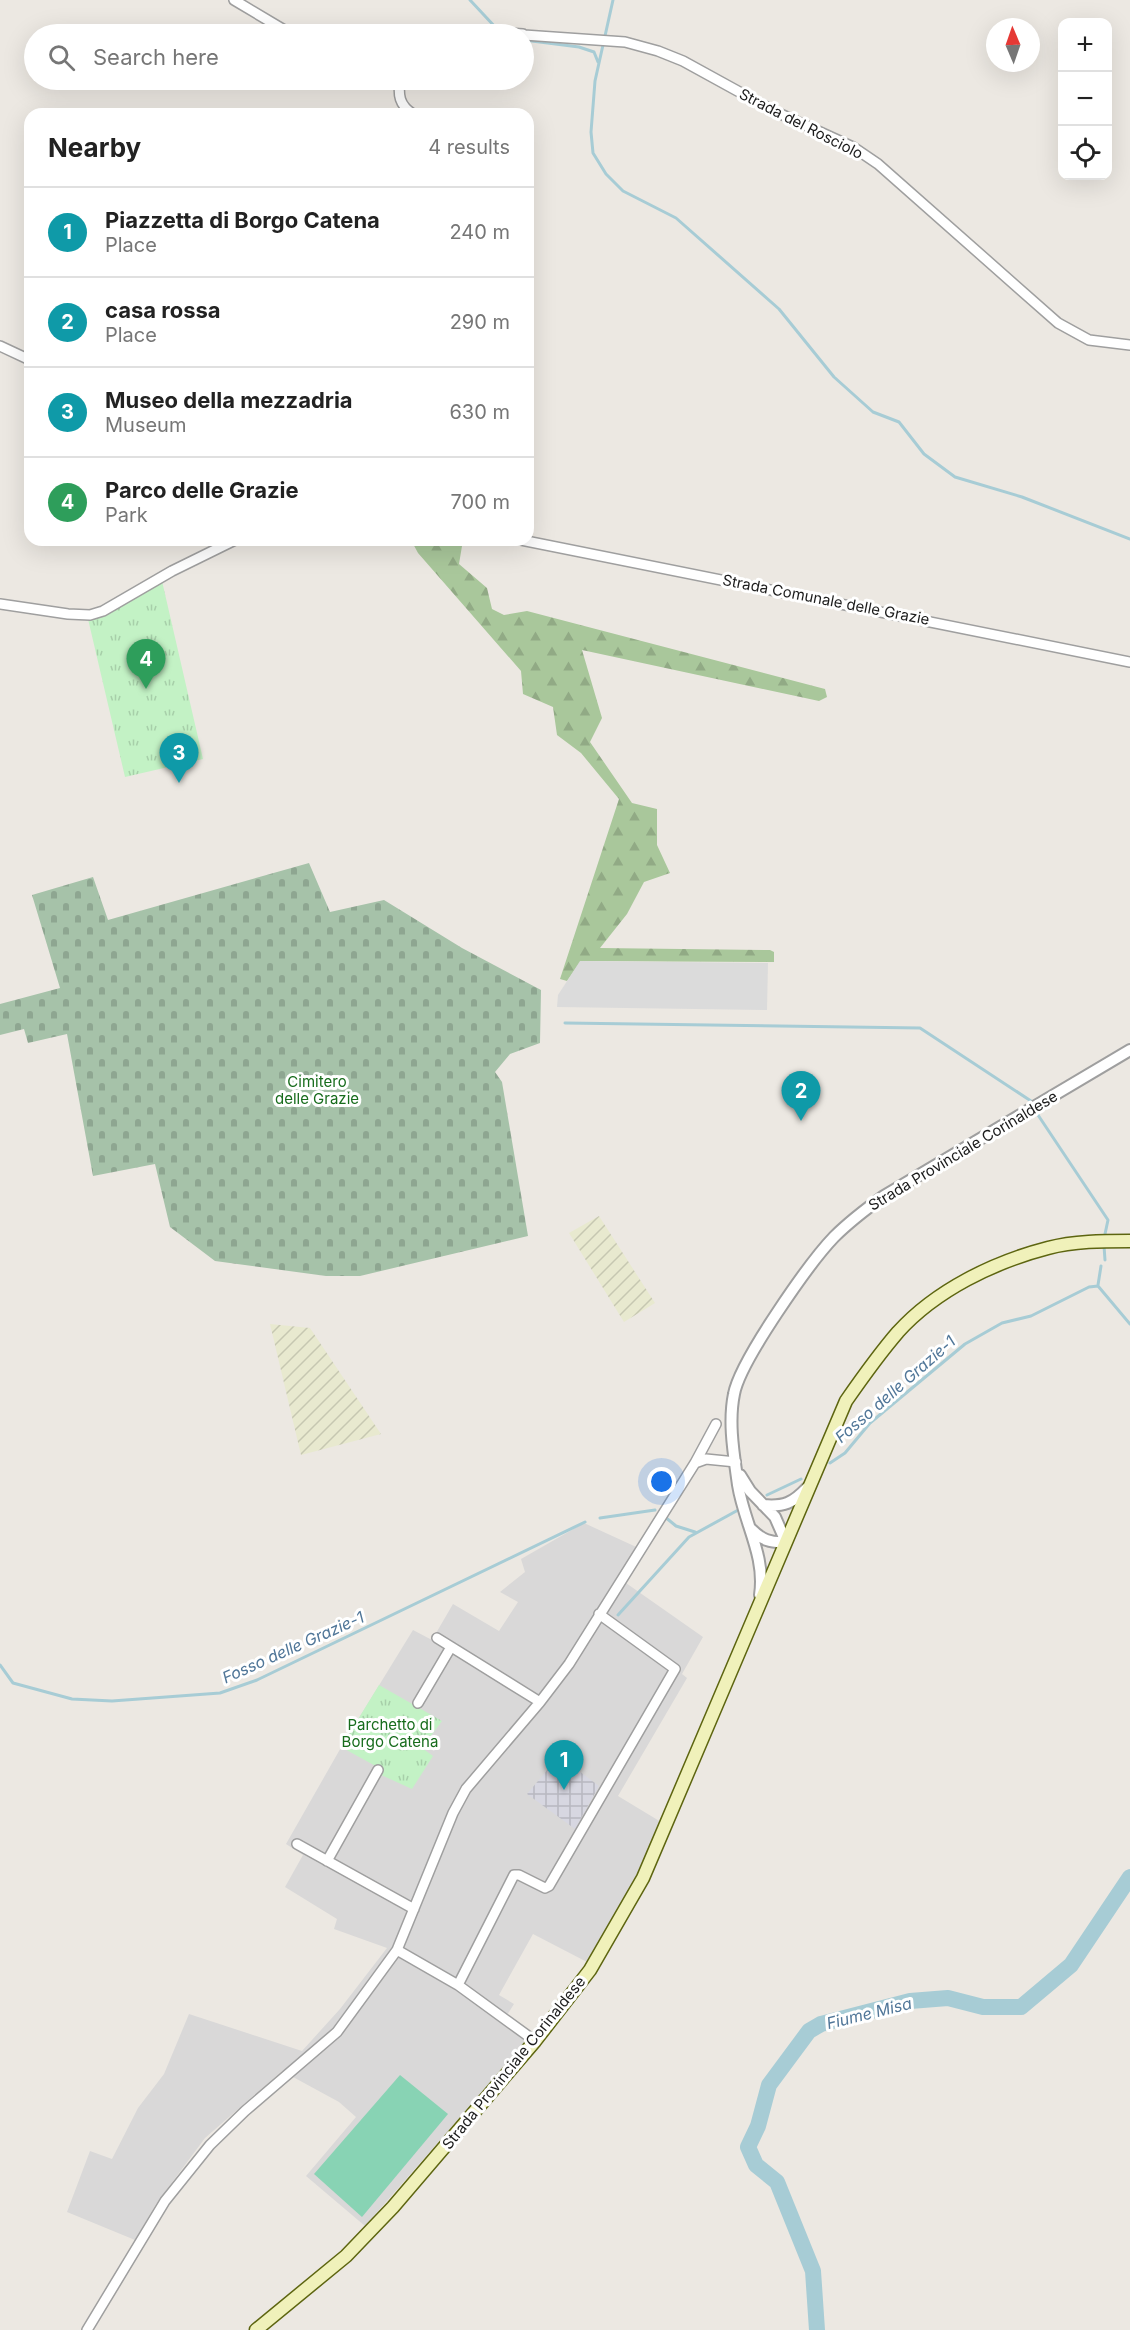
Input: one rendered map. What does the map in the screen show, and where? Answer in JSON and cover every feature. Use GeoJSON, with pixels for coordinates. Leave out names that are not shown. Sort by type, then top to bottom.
{"type":"FeatureCollection","features":[{"type":"Feature","properties":{"kind":"main road"},"geometry":{"type":"LineString","coordinates":[[786,1542],[846,1401],[900,1330],[934,1302],[979,1273],[1049,1247],[1093,1241],[1130,1241]]}},
{"type":"Feature","properties":{"kind":"main road","name":"Strada Provinciale Corinaldese"},"geometry":{"type":"LineString","coordinates":[[256,2330],[346,2256],[393,2207],[535,2042],[590,1970],[643,1878],[786,1542]]}},
{"type":"Feature","properties":{"kind":"street"},"geometry":{"type":"LineString","coordinates":[[234,0],[274,24]]}},
{"type":"Feature","properties":{"kind":"street","name":"Strada del Rosciolo"},"geometry":{"type":"LineString","coordinates":[[534,35],[625,42],[658,51],[683,61],[774,111],[827,134],[878,164],[1058,323],[1089,340],[1130,345]]}},
{"type":"Feature","properties":{"kind":"street"},"geometry":{"type":"LineString","coordinates":[[399,90],[399,96],[405,108]]}},
{"type":"Feature","properties":{"kind":"street"},"geometry":{"type":"LineString","coordinates":[[0,346],[24,357]]}},
{"type":"Feature","properties":{"kind":"street","name":"Strada Comunale delle Grazie"},"geometry":{"type":"LineString","coordinates":[[534,543],[1130,662]]}},
{"type":"Feature","properties":{"kind":"street"},"geometry":{"type":"LineString","coordinates":[[0,604],[90,615],[103,611],[172,571],[223,546]]}},
{"type":"Feature","properties":{"kind":"street","name":"Strada Provinciale Corinaldese"},"geometry":{"type":"LineString","coordinates":[[758,1611],[763,1579],[738,1487],[731,1411],[738,1383],[749,1358],[796,1285],[832,1239],[884,1196],[1130,1050]]}},
{"type":"Feature","properties":{"kind":"street"},"geometry":{"type":"LineString","coordinates":[[87,2330],[165,2201],[210,2145],[245,2111],[337,2032],[397,1950],[453,1813],[466,1789],[540,1702],[568,1664],[695,1463],[716,1424]]}},
{"type":"Feature","properties":{"kind":"street"},"geometry":{"type":"LineString","coordinates":[[695,1463],[706,1460],[736,1462]]}},
{"type":"Feature","properties":{"kind":"street","name":"Strada Provinciale Corinaldese"},"geometry":{"type":"LineString","coordinates":[[736,1462],[742,1480],[775,1517],[786,1542]]}},
{"type":"Feature","properties":{"kind":"street"},"geometry":{"type":"LineString","coordinates":[[763,1504],[777,1506],[795,1501],[813,1481]]}},
{"type":"Feature","properties":{"kind":"street"},"geometry":{"type":"LineString","coordinates":[[751,1528],[760,1538],[774,1542],[786,1542]]}},
{"type":"Feature","properties":{"kind":"street"},"geometry":{"type":"LineString","coordinates":[[458,1985],[514,1875],[519,1875],[545,1888],[549,1886],[675,1669],[599,1614]]}},
{"type":"Feature","properties":{"kind":"street"},"geometry":{"type":"LineString","coordinates":[[437,1638],[540,1702]]}},
{"type":"Feature","properties":{"kind":"street"},"geometry":{"type":"LineString","coordinates":[[418,1703],[451,1647]]}},
{"type":"Feature","properties":{"kind":"street"},"geometry":{"type":"LineString","coordinates":[[327,1861],[378,1770]]}},
{"type":"Feature","properties":{"kind":"street"},"geometry":{"type":"LineString","coordinates":[[297,1844],[414,1909]]}},
{"type":"Feature","properties":{"kind":"street"},"geometry":{"type":"LineString","coordinates":[[397,1950],[458,1985],[535,2042]]}},
{"type":"Feature","properties":{"kind":"shaded area"},"geometry":{"type":"Polygon","coordinates":[[[580,961],[768,963],[767,1010],[557,1007],[558,995],[580,961]]]}},
{"type":"Feature","properties":{"kind":"shaded area"},"geometry":{"type":"Polygon","coordinates":[[[584,1523],[645,1551],[626,1583],[703,1637],[682,1674],[687,1678],[618,1796],[661,1822],[636,1881],[587,1962],[533,1934],[499,1995],[514,2004],[507,2015],[533,2034],[365,2226],[306,2176],[356,2117],[339,2102],[282,2071],[205,2138],[156,2204],[135,2240],[67,2212],[90,2151],[112,2159],[138,2108],[164,2074],[189,2014],[302,2051],[340,2009],[387,1948],[334,1929],[337,1919],[285,1887],[303,1855],[286,1844],[343,1744],[413,1630],[432,1640],[453,1604],[499,1631],[518,1602],[500,1592],[525,1572],[521,1559],[584,1523]]]}},
{"type":"Feature","properties":{"kind":"shaded area"},"geometry":{"type":"Polygon","coordinates":[[[559,1756],[599,1786],[575,1829],[527,1794],[559,1756]]]}},
{"type":"Feature","properties":{"kind":"green space"},"geometry":{"type":"Polygon","coordinates":[[[414,546],[462,546],[459,564],[487,588],[492,609],[504,615],[527,611],[825,689],[827,697],[819,701],[582,650],[602,718],[590,742],[632,803],[657,809],[657,845],[670,873],[644,882],[627,914],[600,948],[770,950],[774,952],[774,962],[581,961],[567,981],[560,979],[619,799],[581,753],[557,735],[553,707],[523,694],[521,671],[414,546]]]}},
{"type":"Feature","properties":{"kind":"green space"},"geometry":{"type":"Polygon","coordinates":[[[162,581],[203,759],[125,777],[88,619],[162,581]]]}},
{"type":"Feature","properties":{"kind":"green space","name":"Cimitero delle Grazie"},"geometry":{"type":"Polygon","coordinates":[[[309,863],[330,912],[384,900],[462,948],[541,990],[540,1043],[510,1054],[495,1072],[502,1082],[528,1236],[360,1276],[326,1276],[215,1261],[170,1227],[155,1164],[93,1176],[67,1034],[28,1043],[24,1029],[0,1035],[0,1004],[60,988],[32,895],[93,877],[108,920],[309,863]]]}},
{"type":"Feature","properties":{"kind":"green space"},"geometry":{"type":"Polygon","coordinates":[[[599,1216],[655,1303],[624,1322],[569,1233],[599,1216]]]}},
{"type":"Feature","properties":{"kind":"green space"},"geometry":{"type":"Polygon","coordinates":[[[270,1324],[310,1328],[381,1434],[301,1455],[270,1324]]]}},
{"type":"Feature","properties":{"kind":"green space","name":"Parchetto di Borgo Catena"},"geometry":{"type":"Polygon","coordinates":[[[379,1685],[442,1721],[422,1748],[433,1756],[412,1789],[379,1774],[381,1769],[341,1747],[379,1685]]]}},
{"type":"Feature","properties":{"kind":"green space"},"geometry":{"type":"Polygon","coordinates":[[[400,2075],[448,2114],[362,2217],[314,2174],[400,2075]]]}},
{"type":"Feature","properties":{"kind":"waterway"},"geometry":{"type":"LineString","coordinates":[[470,0],[492,24]]}},
{"type":"Feature","properties":{"kind":"waterway"},"geometry":{"type":"LineString","coordinates":[[613,0],[595,81],[591,132],[593,153],[606,174],[623,191],[676,218],[779,309],[834,377],[873,412],[899,422],[924,454],[955,477],[1022,497],[1130,539]]}},
{"type":"Feature","properties":{"kind":"waterway"},"geometry":{"type":"LineString","coordinates":[[534,41],[579,47],[594,52],[598,62]]}},
{"type":"Feature","properties":{"kind":"waterway"},"geometry":{"type":"LineString","coordinates":[[565,1023],[920,1028],[1031,1101]]}},
{"type":"Feature","properties":{"kind":"waterway"},"geometry":{"type":"LineString","coordinates":[[1038,1115],[1108,1220],[1105,1234]]}},
{"type":"Feature","properties":{"kind":"waterway"},"geometry":{"type":"LineString","coordinates":[[1104,1246],[1105,1260]]}},
{"type":"Feature","properties":{"kind":"waterway"},"geometry":{"type":"LineString","coordinates":[[1098,1285],[1101,1266]]}},
{"type":"Feature","properties":{"kind":"waterway","name":"Fosso delle Grazie-1"},"geometry":{"type":"LineString","coordinates":[[1098,1286],[1130,1324]]}},
{"type":"Feature","properties":{"kind":"waterway","name":"Fosso delle Grazie-1"},"geometry":{"type":"LineString","coordinates":[[830,1463],[845,1453],[870,1423],[965,1344],[1002,1323],[1031,1316],[1089,1287],[1098,1286]]}},
{"type":"Feature","properties":{"kind":"waterway","name":"Fosso delle Grazie-1"},"geometry":{"type":"LineString","coordinates":[[767,1495],[801,1479]]}},
{"type":"Feature","properties":{"kind":"waterway"},"geometry":{"type":"LineString","coordinates":[[618,1615],[689,1537],[740,1509]]}},
{"type":"Feature","properties":{"kind":"waterway","name":"Fosso delle Grazie-1"},"geometry":{"type":"LineString","coordinates":[[600,1518],[655,1510]]}},
{"type":"Feature","properties":{"kind":"waterway","name":"Fosso delle Grazie-1"},"geometry":{"type":"LineString","coordinates":[[665,1517],[676,1526],[695,1532]]}},
{"type":"Feature","properties":{"kind":"waterway","name":"Fosso delle Grazie-1"},"geometry":{"type":"LineString","coordinates":[[0,1665],[13,1683],[72,1699],[112,1701],[220,1693],[257,1680],[585,1522]]}},
{"type":"Feature","properties":{"kind":"waterway","name":"Fiume Misa"},"geometry":{"type":"LineString","coordinates":[[817,2330],[813,2271],[777,2182],[756,2165],[748,2147],[758,2126],[769,2085],[809,2031],[821,2024],[910,2001],[948,1998],[983,2007],[1021,2007],[1071,1965],[1130,1877]]}},
{"type":"Feature","properties":{"kind":"place","name":"Parco delle Grazie"},"geometry":{"type":"Point","coordinates":[146,689]}},
{"type":"Feature","properties":{"kind":"place","name":"Museo della mezzadria"},"geometry":{"type":"Point","coordinates":[179,783]}},
{"type":"Feature","properties":{"kind":"place","name":"casa rossa"},"geometry":{"type":"Point","coordinates":[801,1121]}},
{"type":"Feature","properties":{"kind":"place","name":"Piazzetta di Borgo Catena"},"geometry":{"type":"Point","coordinates":[564,1790]}}]}
